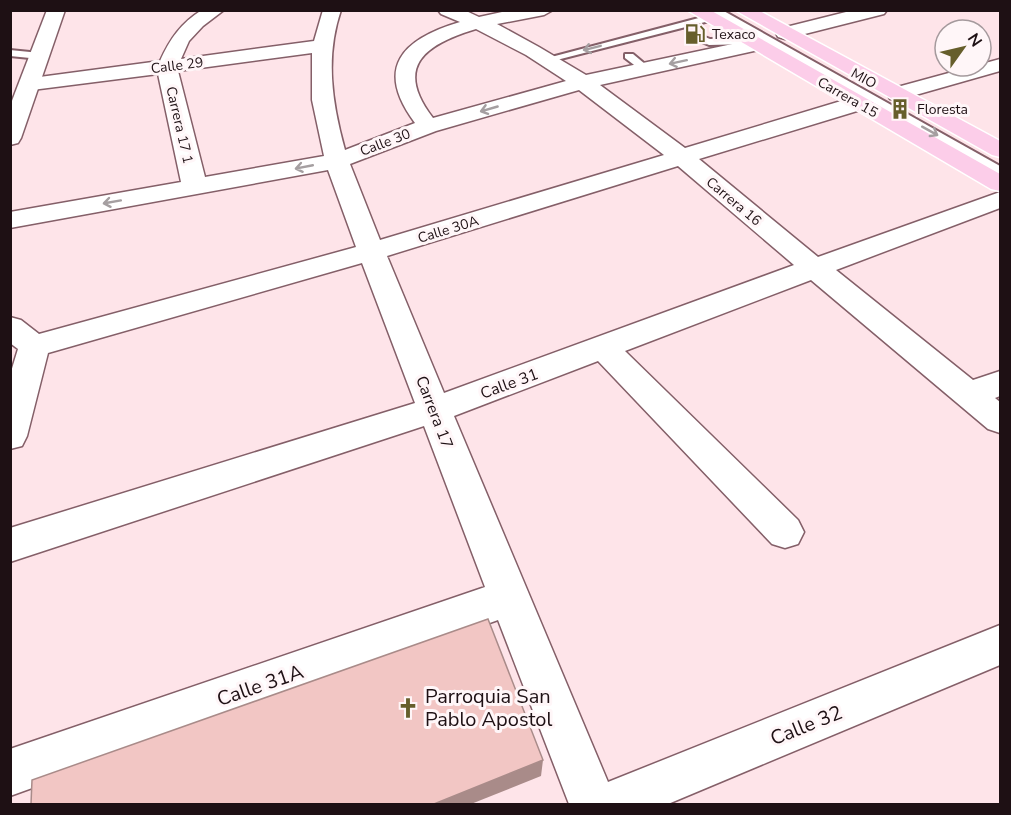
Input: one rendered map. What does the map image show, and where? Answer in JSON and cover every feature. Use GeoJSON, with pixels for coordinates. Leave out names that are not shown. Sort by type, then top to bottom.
{"type":"FeatureCollection","features":[{"type":"Feature","properties":{"kind":"main road","name":"Carrera 15"},"geometry":{"type":"LineString","coordinates":[[744,10],[1000,150]]}},
{"type":"Feature","properties":{"kind":"main road","name":"Carrera 15"},"geometry":{"type":"LineString","coordinates":[[709,29],[753,43],[1000,184]]}},
{"type":"Feature","properties":{"kind":"street"},"geometry":{"type":"LineString","coordinates":[[11,137],[32,84],[56,10]]}},
{"type":"Feature","properties":{"kind":"street","name":"Carrera 17 1"},"geometry":{"type":"LineString","coordinates":[[195,188],[167,67],[180,39],[196,22],[214,10]]}},
{"type":"Feature","properties":{"kind":"street","name":"Carrera 17"},"geometry":{"type":"LineString","coordinates":[[332,10],[327,22],[323,46],[323,99],[337,161],[434,410],[593,804]]}},
{"type":"Feature","properties":{"kind":"street","name":"Carrera 16"},"geometry":{"type":"LineString","coordinates":[[447,10],[480,23],[584,82],[682,158],[1000,420]]}},
{"type":"Feature","properties":{"kind":"street"},"geometry":{"type":"LineString","coordinates":[[428,126],[414,109],[406,91],[404,71],[415,50],[460,27],[544,10]]}},
{"type":"Feature","properties":{"kind":"street"},"geometry":{"type":"LineString","coordinates":[[785,33],[878,10]]}},
{"type":"Feature","properties":{"kind":"street","name":"Calle 30"},"geometry":{"type":"LineString","coordinates":[[10,220],[337,161],[428,126],[584,82],[638,62],[709,29],[753,43]]}},
{"type":"Feature","properties":{"kind":"street","name":"Calle 29"},"geometry":{"type":"LineString","coordinates":[[32,84],[323,46]]}},
{"type":"Feature","properties":{"kind":"street"},"geometry":{"type":"LineString","coordinates":[[898,94],[1000,65]]}},
{"type":"Feature","properties":{"kind":"street","name":"Calle 30A"},"geometry":{"type":"LineString","coordinates":[[22,337],[373,251],[859,104]]}},
{"type":"Feature","properties":{"kind":"street","name":"Calle 31"},"geometry":{"type":"LineString","coordinates":[[10,545],[434,410],[1000,199]]}},
{"type":"Feature","properties":{"kind":"street"},"geometry":{"type":"LineString","coordinates":[[10,436],[22,337]]}},
{"type":"Feature","properties":{"kind":"street"},"geometry":{"type":"LineString","coordinates":[[604,348],[785,532]]}},
{"type":"Feature","properties":{"kind":"street"},"geometry":{"type":"LineString","coordinates":[[969,395],[1000,383]]}},
{"type":"Feature","properties":{"kind":"street","name":"Calle 31A"},"geometry":{"type":"LineString","coordinates":[[10,773],[509,597]]}},
{"type":"Feature","properties":{"kind":"street","name":"Calle 32"},"geometry":{"type":"LineString","coordinates":[[612,804],[1000,645]]}},
{"type":"Feature","properties":{"kind":"lane","name":"MIO"},"geometry":{"type":"LineString","coordinates":[[731,10],[1000,158]]}},
{"type":"Feature","properties":{"kind":"lane"},"geometry":{"type":"LineString","coordinates":[[545,60],[685,28],[709,29]]}},
{"type":"Feature","properties":{"kind":"lane","name":"MIO"},"geometry":{"type":"LineString","coordinates":[[709,29],[1000,171]]}},
{"type":"Feature","properties":{"kind":"lane"},"geometry":{"type":"LineString","coordinates":[[10,53],[40,56]]}},
{"type":"Feature","properties":{"kind":"building","name":"Parroquia San Pablo Apostol"},"geometry":{"type":"Polygon","coordinates":[[[488,619],[543,760],[434,804],[31,804],[32,780],[488,619]]]}},
{"type":"Feature","properties":{"kind":"place","name":"Texaco"},"geometry":{"type":"Point","coordinates":[695,34]}},
{"type":"Feature","properties":{"kind":"place","name":"Floresta"},"geometry":{"type":"Point","coordinates":[900,109]}},
{"type":"Feature","properties":{"kind":"place","name":"Parroquia San Pablo Apostol"},"geometry":{"type":"Point","coordinates":[408,708]}}]}
